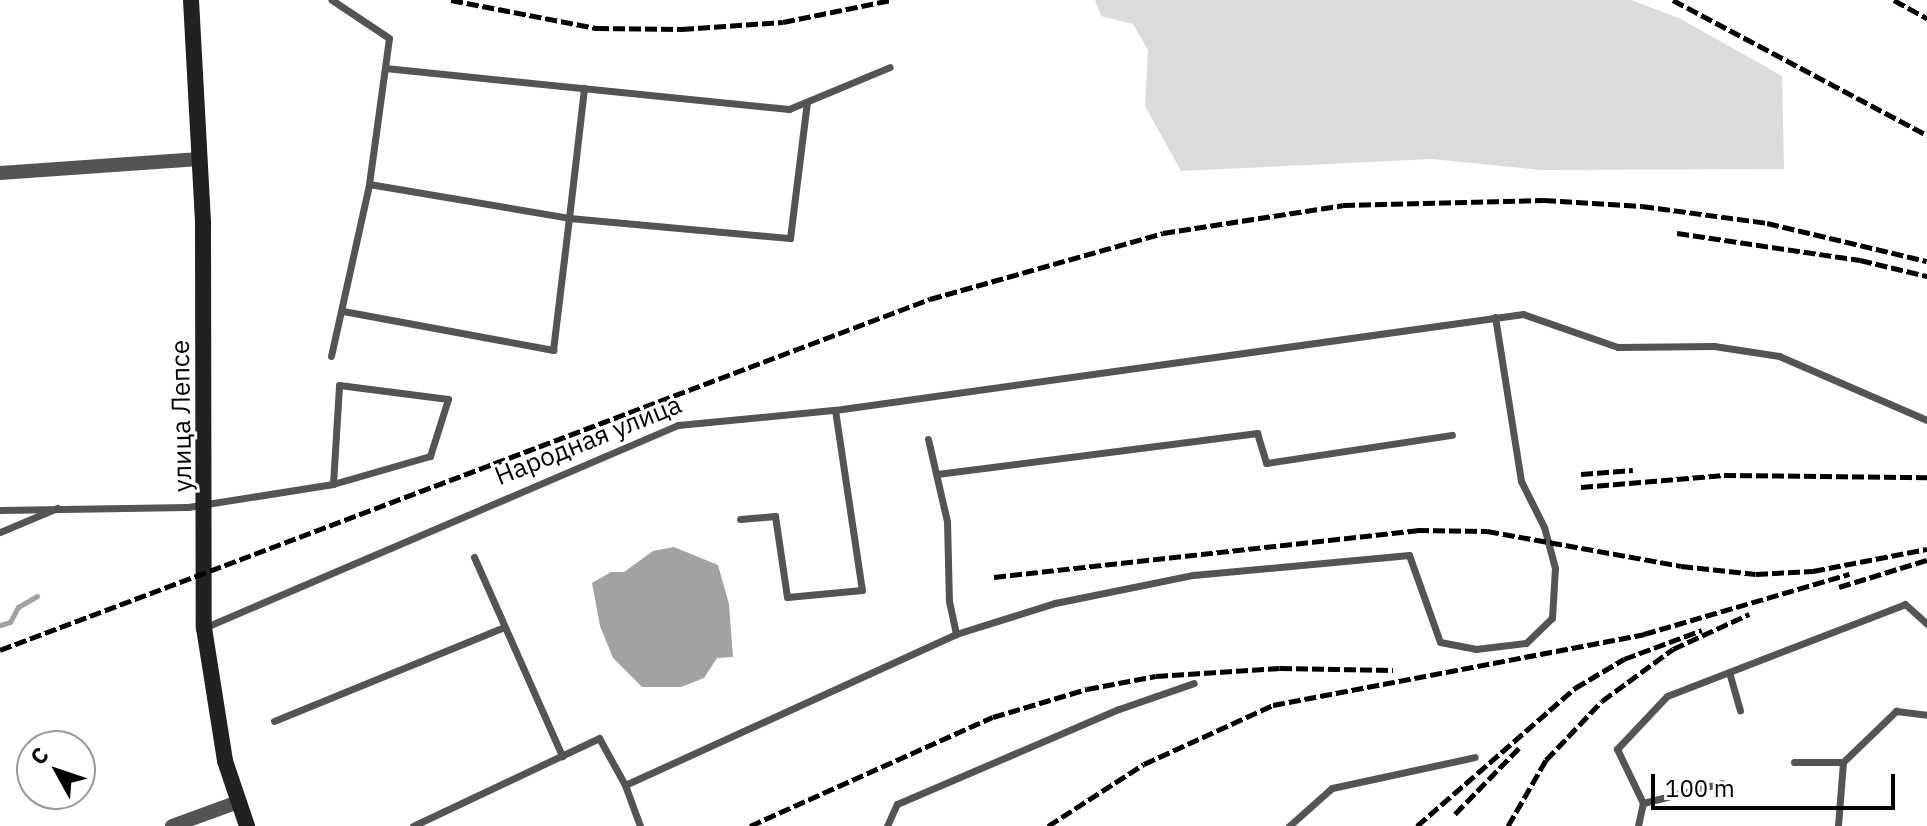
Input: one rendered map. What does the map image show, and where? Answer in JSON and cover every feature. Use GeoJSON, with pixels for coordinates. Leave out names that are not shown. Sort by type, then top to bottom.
{"type":"FeatureCollection","features":[{"type":"Feature","properties":{"kind":"main road","name":"улица Лепсе"},"geometry":{"type":"LineString","coordinates":[[191,0],[200,159],[206,505],[204,628],[210,696],[247,826]]}},
{"type":"Feature","properties":{"kind":"street"},"geometry":{"type":"LineString","coordinates":[[0,173],[200,159]]}},
{"type":"Feature","properties":{"kind":"street"},"geometry":{"type":"LineString","coordinates":[[172,826],[238,802]]}},
{"type":"Feature","properties":{"kind":"lane"},"geometry":{"type":"LineString","coordinates":[[331,356],[343,311],[354,240],[369,184],[389,38],[332,0]]}},
{"type":"Feature","properties":{"kind":"lane"},"geometry":{"type":"LineString","coordinates":[[385,68],[789,109],[890,67]]}},
{"type":"Feature","properties":{"kind":"lane"},"geometry":{"type":"LineString","coordinates":[[343,311],[553,350],[584,88]]}},
{"type":"Feature","properties":{"kind":"lane"},"geometry":{"type":"LineString","coordinates":[[369,184],[569,218],[790,238],[807,102]]}},
{"type":"Feature","properties":{"kind":"lane","name":"Народная улица"},"geometry":{"type":"LineString","coordinates":[[204,628],[678,425],[835,410],[1495,317],[1535,315],[1618,347],[1714,346],[1779,356],[1927,420]]}},
{"type":"Feature","properties":{"kind":"lane"},"geometry":{"type":"LineString","coordinates":[[625,785],[956,634],[1055,603],[1193,575],[1409,555],[1440,642],[1476,649],[1535,638],[1555,607],[1555,568],[1544,527],[1521,481],[1495,317]]}},
{"type":"Feature","properties":{"kind":"lane"},"geometry":{"type":"LineString","coordinates":[[0,510],[62,506],[206,505],[333,484],[430,456],[448,399],[339,385],[333,484]]}},
{"type":"Feature","properties":{"kind":"lane"},"geometry":{"type":"LineString","coordinates":[[740,519],[775,516],[787,597],[862,590],[835,410]]}},
{"type":"Feature","properties":{"kind":"lane"},"geometry":{"type":"LineString","coordinates":[[937,474],[1257,433],[1266,463],[1452,435]]}},
{"type":"Feature","properties":{"kind":"lane"},"geometry":{"type":"LineString","coordinates":[[928,439],[947,521],[949,601],[956,634]]}},
{"type":"Feature","properties":{"kind":"lane"},"geometry":{"type":"LineString","coordinates":[[0,532],[62,506]]}},
{"type":"Feature","properties":{"kind":"lane"},"geometry":{"type":"LineString","coordinates":[[474,557],[562,756]]}},
{"type":"Feature","properties":{"kind":"lane"},"geometry":{"type":"LineString","coordinates":[[1638,826],[1643,803],[1617,749],[1667,696],[1905,604],[1927,624]]}},
{"type":"Feature","properties":{"kind":"lane"},"geometry":{"type":"LineString","coordinates":[[274,721],[504,627]]}},
{"type":"Feature","properties":{"kind":"lane"},"geometry":{"type":"LineString","coordinates":[[1729,672],[1740,710]]}},
{"type":"Feature","properties":{"kind":"lane"},"geometry":{"type":"LineString","coordinates":[[887,826],[897,804],[1119,709],[1194,683]]}},
{"type":"Feature","properties":{"kind":"lane"},"geometry":{"type":"LineString","coordinates":[[1838,826],[1843,762],[1896,711],[1927,715]]}},
{"type":"Feature","properties":{"kind":"lane"},"geometry":{"type":"LineString","coordinates":[[413,826],[599,738],[625,785],[640,826]]}},
{"type":"Feature","properties":{"kind":"lane"},"geometry":{"type":"LineString","coordinates":[[1289,826],[1332,788],[1475,757]]}},
{"type":"Feature","properties":{"kind":"lane"},"geometry":{"type":"LineString","coordinates":[[1794,762],[1843,762]]}},
{"type":"Feature","properties":{"kind":"lane"},"geometry":{"type":"LineString","coordinates":[[1643,803],[1722,783]]}},
{"type":"Feature","properties":{"kind":"shaded area"},"geometry":{"type":"Polygon","coordinates":[[[1095,0],[1631,0],[1679,18],[1782,76],[1784,169],[1540,170],[1432,159],[1181,171],[1145,106],[1148,50],[1133,24],[1101,16],[1095,0]]]}},
{"type":"Feature","properties":{"kind":"shaded area"},"geometry":{"type":"Polygon","coordinates":[[[674,547],[718,565],[729,604],[733,657],[717,658],[704,678],[681,687],[642,687],[613,658],[600,626],[592,583],[611,572],[624,572],[653,551],[674,547]]]}},
{"type":"Feature","properties":{"kind":"waterway"},"geometry":{"type":"LineString","coordinates":[[0,625],[10,622],[18,607],[37,596]]}},
{"type":"Feature","properties":{"kind":"railway"},"geometry":{"type":"LineString","coordinates":[[451,0],[597,28],[682,29],[783,22],[891,0]]}},
{"type":"Feature","properties":{"kind":"railway"},"geometry":{"type":"LineString","coordinates":[[1673,0],[1927,135]]}},
{"type":"Feature","properties":{"kind":"railway"},"geometry":{"type":"LineString","coordinates":[[1894,0],[1927,18]]}},
{"type":"Feature","properties":{"kind":"railway"},"geometry":{"type":"LineString","coordinates":[[0,650],[930,299],[1163,233],[1343,205],[1544,200],[1642,206],[1767,223],[1927,261]]}},
{"type":"Feature","properties":{"kind":"railway"},"geometry":{"type":"LineString","coordinates":[[1677,233],[1860,260],[1927,276]]}},
{"type":"Feature","properties":{"kind":"railway"},"geometry":{"type":"LineString","coordinates":[[1581,474],[1633,470]]}},
{"type":"Feature","properties":{"kind":"railway"},"geometry":{"type":"LineString","coordinates":[[1581,487],[1724,475],[1927,477]]}},
{"type":"Feature","properties":{"kind":"railway"},"geometry":{"type":"LineString","coordinates":[[994,577],[1417,530],[1487,531],[1681,566],[1756,574],[1813,571],[1927,549]]}},
{"type":"Feature","properties":{"kind":"railway"},"geometry":{"type":"LineString","coordinates":[[1839,587],[1927,560]]}},
{"type":"Feature","properties":{"kind":"railway"},"geometry":{"type":"LineString","coordinates":[[1048,826],[1144,764],[1273,705],[1644,634],[1849,574]]}},
{"type":"Feature","properties":{"kind":"railway"},"geometry":{"type":"LineString","coordinates":[[1508,826],[1546,760],[1602,701],[1673,649],[1749,614]]}},
{"type":"Feature","properties":{"kind":"railway"},"geometry":{"type":"LineString","coordinates":[[1417,826],[1575,688],[1624,659],[1702,630]]}},
{"type":"Feature","properties":{"kind":"railway"},"geometry":{"type":"LineString","coordinates":[[750,826],[993,717],[1087,689],[1156,676],[1280,668],[1393,670]]}},
{"type":"Feature","properties":{"kind":"railway"},"geometry":{"type":"LineString","coordinates":[[1455,814],[1519,748]]}}]}
